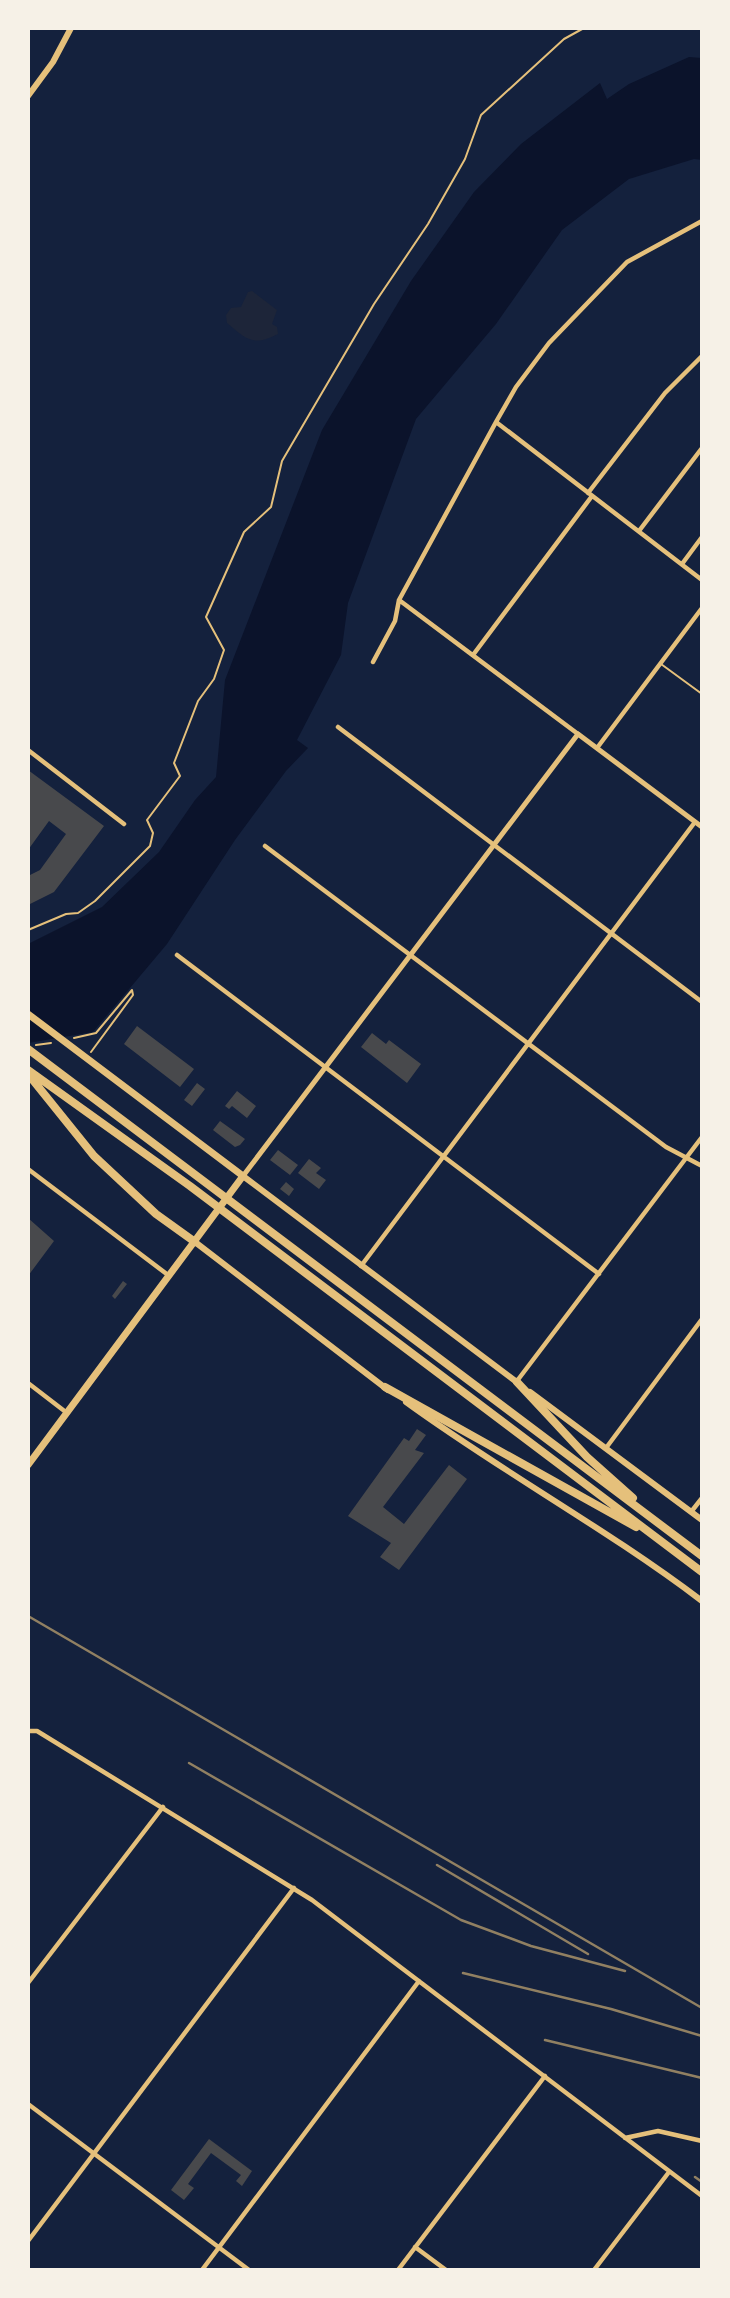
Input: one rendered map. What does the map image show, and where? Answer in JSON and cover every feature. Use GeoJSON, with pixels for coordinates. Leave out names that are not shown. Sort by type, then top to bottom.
{"type":"FeatureCollection","features":[{"type":"Feature","properties":{"kind":"highway"},"geometry":{"type":"LineString","coordinates":[[28,1048],[702,1556]]}},
{"type":"Feature","properties":{"kind":"highway"},"geometry":{"type":"LineString","coordinates":[[28,1072],[190,1186],[702,1572]]}},
{"type":"Feature","properties":{"kind":"highway"},"geometry":{"type":"LineString","coordinates":[[28,1072],[94,1156],[156,1214],[195,1242]]}},
{"type":"Feature","properties":{"kind":"highway"},"geometry":{"type":"LineString","coordinates":[[517,1382],[587,1457],[669,1530]]}},
{"type":"Feature","properties":{"kind":"highway"},"geometry":{"type":"LineString","coordinates":[[385,1387],[661,1541]]}},
{"type":"Feature","properties":{"kind":"main road"},"geometry":{"type":"LineString","coordinates":[[28,96],[53,62],[71,28]]}},
{"type":"Feature","properties":{"kind":"main road"},"geometry":{"type":"LineString","coordinates":[[28,1014],[360,1267],[702,1520]]}},
{"type":"Feature","properties":{"kind":"main road"},"geometry":{"type":"LineString","coordinates":[[28,1465],[243,1176]]}},
{"type":"Feature","properties":{"kind":"main road"},"geometry":{"type":"LineString","coordinates":[[195,1242],[385,1387],[493,1463],[611,1535],[702,1601]]}},
{"type":"Feature","properties":{"kind":"street"},"geometry":{"type":"LineString","coordinates":[[373,662],[395,621],[399,600],[516,387],[549,343],[627,262],[702,221]]}},
{"type":"Feature","properties":{"kind":"street"},"geometry":{"type":"LineString","coordinates":[[473,655],[665,393],[702,356]]}},
{"type":"Feature","properties":{"kind":"street"},"geometry":{"type":"LineString","coordinates":[[496,422],[702,580]]}},
{"type":"Feature","properties":{"kind":"street"},"geometry":{"type":"LineString","coordinates":[[639,531],[702,448]]}},
{"type":"Feature","properties":{"kind":"street"},"geometry":{"type":"LineString","coordinates":[[682,564],[702,537]]}},
{"type":"Feature","properties":{"kind":"street"},"geometry":{"type":"LineString","coordinates":[[399,600],[702,827]]}},
{"type":"Feature","properties":{"kind":"street"},"geometry":{"type":"LineString","coordinates":[[597,748],[702,608]]}},
{"type":"Feature","properties":{"kind":"street"},"geometry":{"type":"LineString","coordinates":[[338,727],[702,1002]]}},
{"type":"Feature","properties":{"kind":"street"},"geometry":{"type":"LineString","coordinates":[[243,1176],[578,734]]}},
{"type":"Feature","properties":{"kind":"street"},"geometry":{"type":"LineString","coordinates":[[28,750],[124,824]]}},
{"type":"Feature","properties":{"kind":"street"},"geometry":{"type":"LineString","coordinates":[[360,1267],[695,822]]}},
{"type":"Feature","properties":{"kind":"street"},"geometry":{"type":"LineString","coordinates":[[265,846],[666,1147],[702,1166]]}},
{"type":"Feature","properties":{"kind":"street"},"geometry":{"type":"LineString","coordinates":[[177,955],[598,1274]]}},
{"type":"Feature","properties":{"kind":"street"},"geometry":{"type":"LineString","coordinates":[[517,1382],[702,1137]]}},
{"type":"Feature","properties":{"kind":"street"},"geometry":{"type":"LineString","coordinates":[[28,1169],[169,1276]]}},
{"type":"Feature","properties":{"kind":"street"},"geometry":{"type":"LineString","coordinates":[[605,1449],[702,1319]]}},
{"type":"Feature","properties":{"kind":"street"},"geometry":{"type":"LineString","coordinates":[[28,1383],[68,1414]]}},
{"type":"Feature","properties":{"kind":"street"},"geometry":{"type":"LineString","coordinates":[[691,1512],[702,1498]]}},
{"type":"Feature","properties":{"kind":"street"},"geometry":{"type":"LineString","coordinates":[[29,1730],[37,1731],[294,1888],[702,2196]]}},
{"type":"Feature","properties":{"kind":"street"},"geometry":{"type":"LineString","coordinates":[[28,1983],[163,1807]]}},
{"type":"Feature","properties":{"kind":"street"},"geometry":{"type":"LineString","coordinates":[[28,2241],[294,1888]]}},
{"type":"Feature","properties":{"kind":"street"},"geometry":{"type":"LineString","coordinates":[[202,2270],[419,1981]]}},
{"type":"Feature","properties":{"kind":"street"},"geometry":{"type":"LineString","coordinates":[[398,2270],[545,2076]]}},
{"type":"Feature","properties":{"kind":"street"},"geometry":{"type":"LineString","coordinates":[[28,2104],[249,2270]]}},
{"type":"Feature","properties":{"kind":"street"},"geometry":{"type":"LineString","coordinates":[[624,2138],[658,2132],[702,2141]]}},
{"type":"Feature","properties":{"kind":"street"},"geometry":{"type":"LineString","coordinates":[[594,2270],[668,2172]]}},
{"type":"Feature","properties":{"kind":"street"},"geometry":{"type":"LineString","coordinates":[[415,2247],[446,2270]]}},
{"type":"Feature","properties":{"kind":"lane"},"geometry":{"type":"LineString","coordinates":[[661,664],[702,694]]}},
{"type":"Feature","properties":{"kind":"path"},"geometry":{"type":"LineString","coordinates":[[28,930],[66,914],[78,913],[95,901],[150,846],[153,833],[146,820],[180,776],[174,763],[198,701],[214,679],[224,650],[206,617],[244,532],[271,507],[282,461],[374,304],[428,224],[465,159],[481,115],[565,38],[584,28]]}},
{"type":"Feature","properties":{"kind":"path"},"geometry":{"type":"LineString","coordinates":[[66,1040],[96,1033],[132,990],[133,995],[90,1053]]}},
{"type":"Feature","properties":{"kind":"path"},"geometry":{"type":"LineString","coordinates":[[28,1048],[53,1042]]}},
{"type":"Feature","properties":{"kind":"shaded area"},"geometry":{"type":"Polygon","coordinates":[[[689,57],[702,58],[702,160],[694,159],[629,179],[562,230],[496,324],[416,419],[348,603],[341,655],[297,740],[308,748],[286,771],[235,840],[167,944],[93,1032],[28,1043],[28,944],[102,907],[159,852],[195,800],[216,777],[225,680],[322,430],[411,281],[474,192],[521,144],[600,83],[607,99],[629,84],[689,57]]]}},
{"type":"Feature","properties":{"kind":"shaded area"},"geometry":{"type":"Polygon","coordinates":[[[252,291],[277,310],[272,324],[277,327],[278,334],[257,341],[240,334],[227,323],[226,315],[231,308],[241,307],[248,292],[252,291]]]}},
{"type":"Feature","properties":{"kind":"building"},"geometry":{"type":"Polygon","coordinates":[[[28,770],[104,826],[54,892],[28,905],[28,876],[40,870],[66,834],[49,821],[28,850],[28,770]]]}},
{"type":"Feature","properties":{"kind":"building"},"geometry":{"type":"Polygon","coordinates":[[[137,1026],[194,1069],[180,1087],[124,1044],[137,1026]]]}},
{"type":"Feature","properties":{"kind":"building"},"geometry":{"type":"Polygon","coordinates":[[[372,1033],[386,1044],[389,1040],[421,1064],[407,1083],[361,1047],[372,1033]]]}},
{"type":"Feature","properties":{"kind":"building"},"geometry":{"type":"Polygon","coordinates":[[[197,1083],[205,1089],[192,1106],[184,1100],[197,1083]]]}},
{"type":"Feature","properties":{"kind":"building"},"geometry":{"type":"Polygon","coordinates":[[[237,1091],[256,1106],[247,1118],[232,1106],[229,1109],[225,1106],[237,1091]]]}},
{"type":"Feature","properties":{"kind":"building"},"geometry":{"type":"Polygon","coordinates":[[[220,1121],[245,1139],[240,1145],[235,1147],[213,1130],[220,1121]]]}},
{"type":"Feature","properties":{"kind":"building"},"geometry":{"type":"Polygon","coordinates":[[[278,1150],[298,1165],[290,1175],[270,1160],[278,1150]]]}},
{"type":"Feature","properties":{"kind":"building"},"geometry":{"type":"Polygon","coordinates":[[[309,1159],[321,1168],[316,1173],[326,1180],[319,1189],[298,1173],[309,1159]]]}},
{"type":"Feature","properties":{"kind":"building"},"geometry":{"type":"Polygon","coordinates":[[[286,1182],[294,1189],[289,1196],[280,1189],[286,1182]]]}},
{"type":"Feature","properties":{"kind":"building"},"geometry":{"type":"Polygon","coordinates":[[[28,1218],[54,1241],[28,1276],[28,1218]]]}},
{"type":"Feature","properties":{"kind":"building"},"geometry":{"type":"Polygon","coordinates":[[[123,1281],[127,1284],[115,1299],[112,1296],[123,1281]]]}},
{"type":"Feature","properties":{"kind":"building"},"geometry":{"type":"Polygon","coordinates":[[[417,1429],[426,1435],[415,1450],[424,1453],[383,1507],[404,1524],[449,1465],[467,1479],[399,1570],[380,1557],[391,1543],[348,1516],[404,1438],[409,1441],[417,1429]]]}},
{"type":"Feature","properties":{"kind":"building"},"geometry":{"type":"Polygon","coordinates":[[[209,2139],[252,2171],[242,2186],[236,2181],[241,2175],[211,2153],[188,2184],[194,2188],[184,2200],[171,2190],[209,2139]]]}},
{"type":"Feature","properties":{"kind":"railway"},"geometry":{"type":"LineString","coordinates":[[28,1616],[702,2008]]}},
{"type":"Feature","properties":{"kind":"railway"},"geometry":{"type":"LineString","coordinates":[[189,1763],[461,1920],[531,1946],[625,1971]]}},
{"type":"Feature","properties":{"kind":"railway"},"geometry":{"type":"LineString","coordinates":[[437,1865],[588,1954]]}},
{"type":"Feature","properties":{"kind":"railway"},"geometry":{"type":"LineString","coordinates":[[463,1973],[611,2009],[702,2036]]}},
{"type":"Feature","properties":{"kind":"railway"},"geometry":{"type":"LineString","coordinates":[[545,2040],[702,2078]]}},
{"type":"Feature","properties":{"kind":"railway"},"geometry":{"type":"LineString","coordinates":[[695,2177],[702,2182]]}}]}
